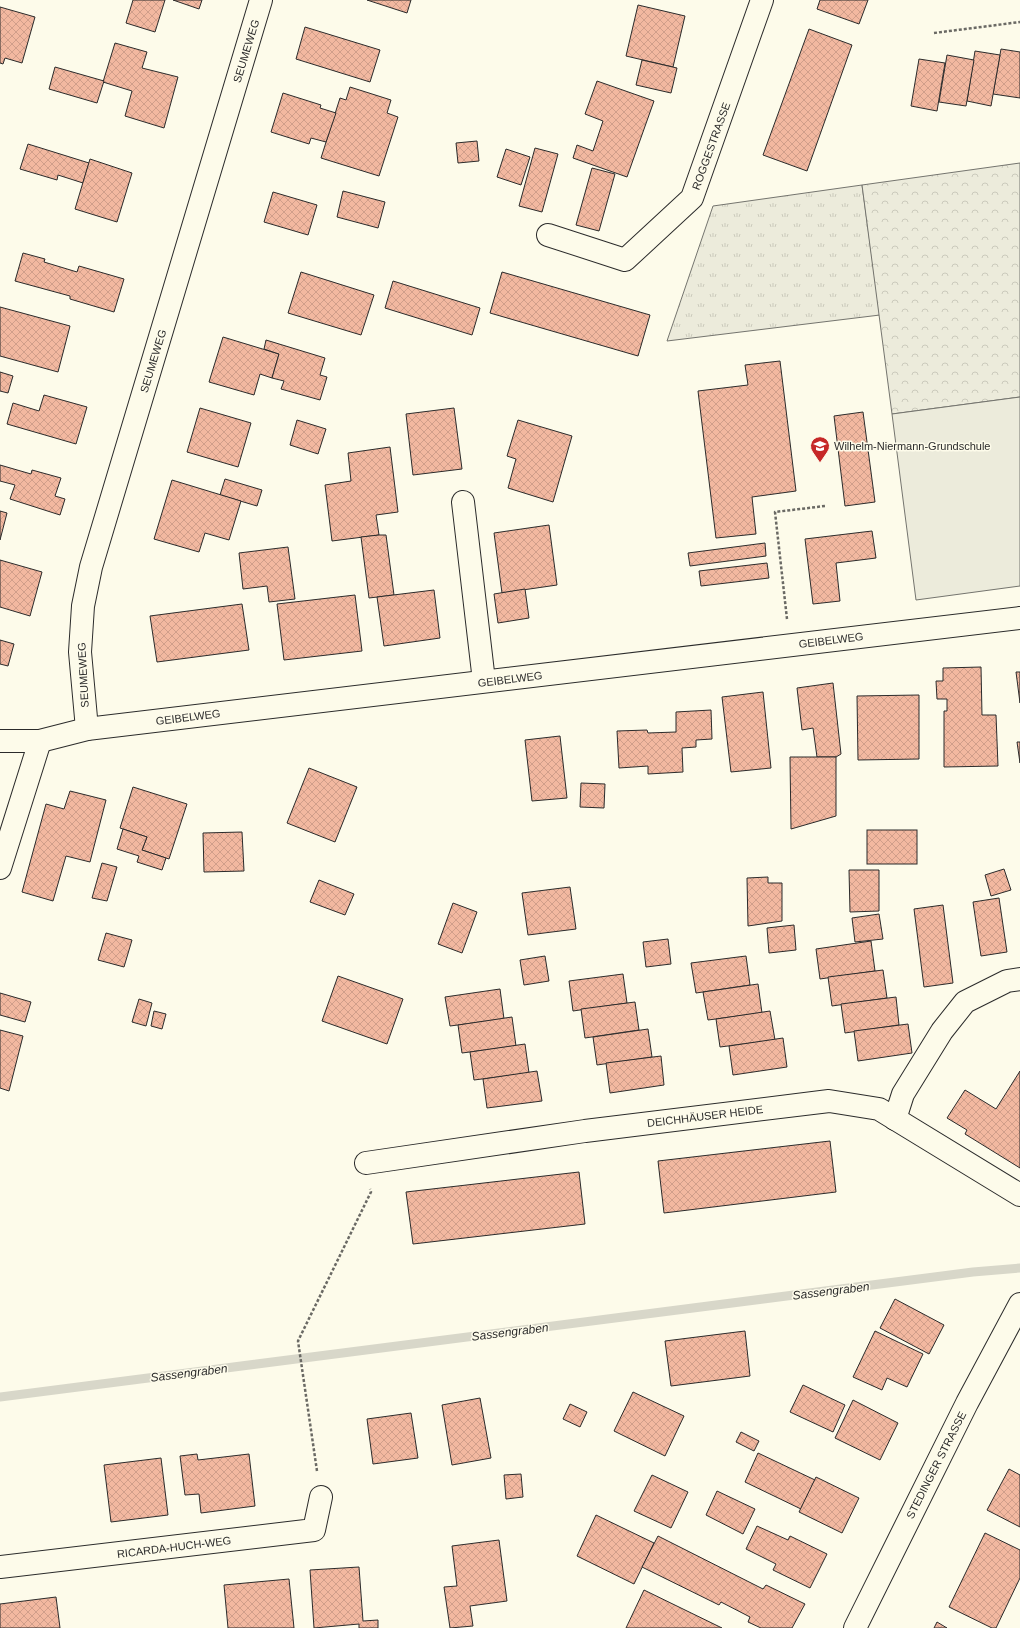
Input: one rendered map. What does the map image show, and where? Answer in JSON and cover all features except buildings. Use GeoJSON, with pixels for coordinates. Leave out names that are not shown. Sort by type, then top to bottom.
{"type":"FeatureCollection","features":[{"type":"Feature","properties":{"kind":"street","name":"SEUMEWEG"},"geometry":{"type":"LineString","coordinates":[[87,729],[80,652],[83,606],[91,567],[261,0]]}},
{"type":"Feature","properties":{"kind":"street","name":"ROGGESTRASSE"},"geometry":{"type":"LineString","coordinates":[[548,236],[625,260],[692,198],[762,0]]}},
{"type":"Feature","properties":{"kind":"street"},"geometry":{"type":"LineString","coordinates":[[463,502],[484,681]]}},
{"type":"Feature","properties":{"kind":"street","name":"GEIBELWEG"},"geometry":{"type":"LineString","coordinates":[[0,742],[40,741],[87,729],[1020,618]]}},
{"type":"Feature","properties":{"kind":"street"},"geometry":{"type":"LineString","coordinates":[[0,868],[40,741]]}},
{"type":"Feature","properties":{"kind":"street"},"geometry":{"type":"LineString","coordinates":[[895,1119],[903,1094],[942,1031],[965,1002],[1007,981],[1020,979]]}},
{"type":"Feature","properties":{"kind":"street","name":"DEICHHÄUSER HEIDE"},"geometry":{"type":"LineString","coordinates":[[366,1162],[585,1131],[829,1101],[879,1109],[1020,1195]]}},
{"type":"Feature","properties":{"kind":"street","name":"STEDINGER STRASSE"},"geometry":{"type":"LineString","coordinates":[[855,1628],[966,1403],[1020,1304]]}},
{"type":"Feature","properties":{"kind":"street","name":"RICARDA-HUCH-WEG"},"geometry":{"type":"LineString","coordinates":[[0,1567],[314,1530],[321,1497]]}},
{"type":"Feature","properties":{"kind":"path"},"geometry":{"type":"LineString","coordinates":[[934,34],[1020,22]]}},
{"type":"Feature","properties":{"kind":"path"},"geometry":{"type":"LineString","coordinates":[[790,645],[775,512],[825,506]]}},
{"type":"Feature","properties":{"kind":"path"},"geometry":{"type":"LineString","coordinates":[[321,1497],[298,1341],[371,1192],[366,1162]]}},
{"type":"Feature","properties":{"kind":"green space"},"geometry":{"type":"Polygon","coordinates":[[[1020,163],[1020,397],[892,414],[862,185],[1020,163]]]}},
{"type":"Feature","properties":{"kind":"green space"},"geometry":{"type":"Polygon","coordinates":[[[862,185],[880,315],[667,341],[713,206],[862,185]]]}},
{"type":"Feature","properties":{"kind":"green space"},"geometry":{"type":"Polygon","coordinates":[[[1020,397],[1020,586],[916,600],[892,414],[1020,397]]]}},
{"type":"Feature","properties":{"kind":"waterway","name":"Sassengraben"},"geometry":{"type":"LineString","coordinates":[[0,1397],[973,1272],[1020,1268]]}},
{"type":"Feature","properties":{"kind":"place","name":"Wilhelm-Niermann-Grundschule"},"geometry":{"type":"Point","coordinates":[820,463]}}]}
